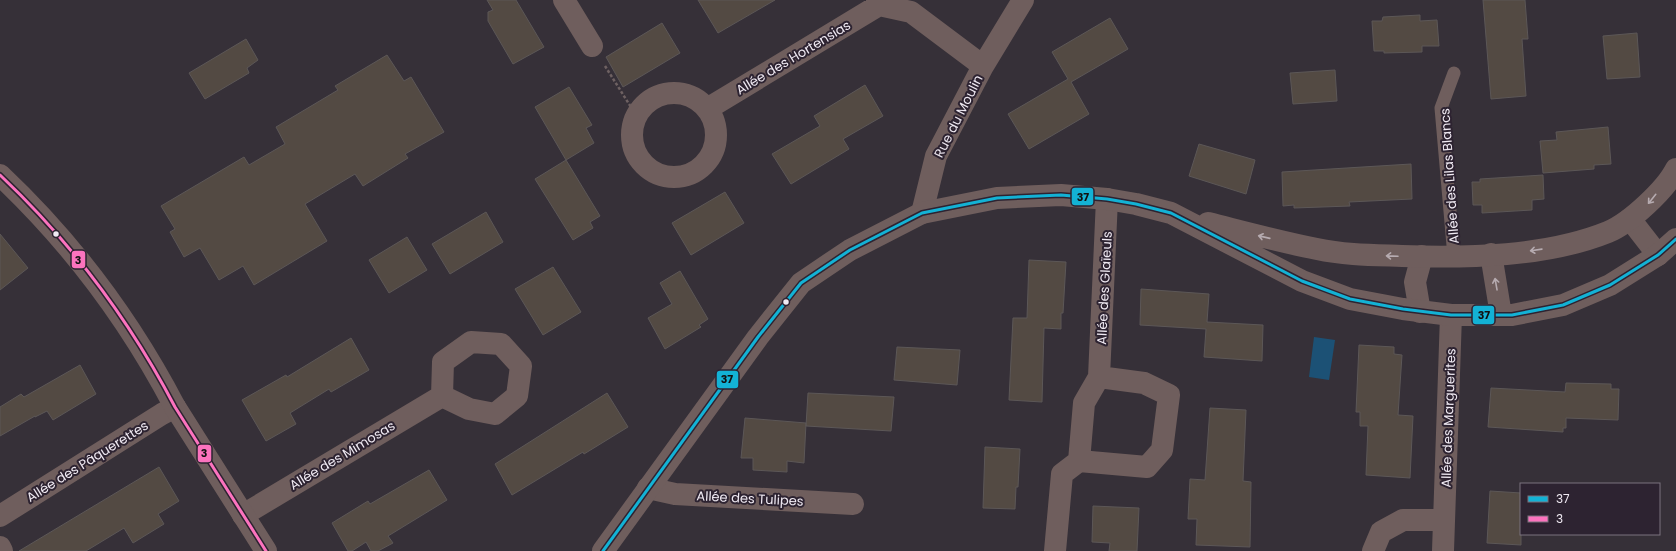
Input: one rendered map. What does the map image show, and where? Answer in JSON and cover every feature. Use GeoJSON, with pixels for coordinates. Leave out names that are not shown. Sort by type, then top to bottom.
{"type":"FeatureCollection","features":[{"type":"Feature","properties":{"kind":"street"},"geometry":{"type":"LineString","coordinates":[[564,0],[592,46]]}},
{"type":"Feature","properties":{"kind":"street","name":"Rue du Moulin"},"geometry":{"type":"LineString","coordinates":[[922,212],[936,156],[983,66],[1023,0]]}},
{"type":"Feature","properties":{"kind":"street","name":"Rue du Moulin"},"geometry":{"type":"LineString","coordinates":[[983,66],[1036,0]]}},
{"type":"Feature","properties":{"kind":"street"},"geometry":{"type":"LineString","coordinates":[[878,2],[911,12],[983,66]]}},
{"type":"Feature","properties":{"kind":"street","name":"Allée des Hortensias"},"geometry":{"type":"LineString","coordinates":[[707,109],[878,2]]}},
{"type":"Feature","properties":{"kind":"street"},"geometry":{"type":"LineString","coordinates":[[670,93],[690,96],[707,109],[714,123],[716,139],[711,155],[700,168],[686,175],[669,176],[654,172],[641,162],[633,147],[632,131],[636,115],[650,100],[670,93]]}},
{"type":"Feature","properties":{"kind":"street"},"geometry":{"type":"LineString","coordinates":[[603,551],[758,336],[801,283],[850,250],[922,212],[997,198],[1061,195],[1108,199],[1136,204],[1318,250],[1375,255],[1454,257],[1526,252],[1568,246],[1610,232],[1645,208],[1675,171]]}},
{"type":"Feature","properties":{"kind":"street"},"geometry":{"type":"LineString","coordinates":[[0,175],[63,239],[109,300],[162,382],[175,407],[266,551]]}},
{"type":"Feature","properties":{"kind":"street","name":"Allée des Glaïeuls"},"geometry":{"type":"LineString","coordinates":[[1079,462],[1084,403],[1099,377],[1108,199]]}},
{"type":"Feature","properties":{"kind":"street"},"geometry":{"type":"LineString","coordinates":[[1171,212],[1302,282],[1350,299],[1420,312],[1451,315],[1512,315],[1563,305],[1610,285],[1658,255],[1676,239]]}},
{"type":"Feature","properties":{"kind":"street"},"geometry":{"type":"LineString","coordinates":[[1630,219],[1658,255]]}},
{"type":"Feature","properties":{"kind":"street"},"geometry":{"type":"LineString","coordinates":[[1491,254],[1501,315]]}},
{"type":"Feature","properties":{"kind":"street"},"geometry":{"type":"LineString","coordinates":[[1420,312],[1415,282],[1422,256]]}},
{"type":"Feature","properties":{"kind":"street","name":"Allée des Marguerites"},"geometry":{"type":"LineString","coordinates":[[1443,551],[1451,315]]}},
{"type":"Feature","properties":{"kind":"street"},"geometry":{"type":"LineString","coordinates":[[1055,551],[1062,474],[1079,462],[1147,466],[1162,450],[1169,395],[1144,383],[1099,377]]}},
{"type":"Feature","properties":{"kind":"street","name":"Allée des Mimosas"},"geometry":{"type":"LineString","coordinates":[[243,515],[442,396]]}},
{"type":"Feature","properties":{"kind":"street","name":"Allée des Pâquerettes"},"geometry":{"type":"LineString","coordinates":[[0,516],[175,407]]}},
{"type":"Feature","properties":{"kind":"street","name":"Allée des Tulipes"},"geometry":{"type":"LineString","coordinates":[[648,488],[675,494],[853,504]]}},
{"type":"Feature","properties":{"kind":"street"},"geometry":{"type":"LineString","coordinates":[[1372,551],[1381,532],[1403,520],[1444,520]]}},
{"type":"Feature","properties":{"kind":"street"},"geometry":{"type":"LineString","coordinates":[[0,547],[2,551]]}},
{"type":"Feature","properties":{"kind":"lane","name":"Allée des Lilas Blancs"},"geometry":{"type":"LineString","coordinates":[[1454,73],[1442,108],[1454,257]]}},
{"type":"Feature","properties":{"kind":"path"},"geometry":{"type":"LineString","coordinates":[[592,46],[636,115]]}},
{"type":"Feature","properties":{"kind":"water"},"geometry":{"type":"Polygon","coordinates":[[[1314,337],[1335,340],[1329,380],[1309,377],[1314,337]]]}},
{"type":"Feature","properties":{"kind":"building"},"geometry":{"type":"Polygon","coordinates":[[[487,0],[516,0],[544,47],[513,64],[488,21],[488,12],[493,10],[487,0]]]}},
{"type":"Feature","properties":{"kind":"building"},"geometry":{"type":"Polygon","coordinates":[[[698,0],[775,0],[718,33],[698,0]]]}},
{"type":"Feature","properties":{"kind":"building"},"geometry":{"type":"Polygon","coordinates":[[[1483,0],[1525,0],[1528,39],[1522,39],[1526,96],[1491,99],[1483,0]]]}},
{"type":"Feature","properties":{"kind":"building"},"geometry":{"type":"Polygon","coordinates":[[[1420,15],[1420,21],[1437,20],[1439,46],[1422,46],[1422,52],[1384,53],[1384,51],[1374,51],[1372,21],[1382,21],[1383,17],[1420,15]]]}},
{"type":"Feature","properties":{"kind":"building"},"geometry":{"type":"Polygon","coordinates":[[[1110,18],[1128,49],[1071,82],[1089,114],[1029,149],[1008,114],[1068,79],[1052,52],[1110,18]]]}},
{"type":"Feature","properties":{"kind":"building"},"geometry":{"type":"Polygon","coordinates":[[[662,23],[680,53],[623,87],[606,57],[662,23]]]}},
{"type":"Feature","properties":{"kind":"building"},"geometry":{"type":"Polygon","coordinates":[[[1637,33],[1640,77],[1607,79],[1603,36],[1637,33]]]}},
{"type":"Feature","properties":{"kind":"building"},"geometry":{"type":"Polygon","coordinates":[[[246,39],[258,60],[247,68],[249,73],[205,99],[189,73],[246,39]]]}},
{"type":"Feature","properties":{"kind":"building"},"geometry":{"type":"Polygon","coordinates":[[[387,55],[404,81],[411,77],[444,132],[405,154],[408,158],[363,186],[355,174],[305,204],[327,241],[254,285],[243,266],[219,280],[200,248],[184,257],[170,232],[175,229],[161,206],[244,157],[249,165],[285,144],[276,127],[338,90],[335,86],[387,55]]]}},
{"type":"Feature","properties":{"kind":"building"},"geometry":{"type":"Polygon","coordinates":[[[1335,70],[1337,101],[1293,104],[1290,73],[1335,70]]]}},
{"type":"Feature","properties":{"kind":"building"},"geometry":{"type":"Polygon","coordinates":[[[865,85],[883,116],[843,139],[849,149],[791,184],[772,154],[820,126],[814,116],[865,85]]]}},
{"type":"Feature","properties":{"kind":"building"},"geometry":{"type":"Polygon","coordinates":[[[569,87],[592,125],[586,128],[594,143],[566,160],[535,107],[569,87]]]}},
{"type":"Feature","properties":{"kind":"building"},"geometry":{"type":"Polygon","coordinates":[[[1608,127],[1611,164],[1594,165],[1594,169],[1543,173],[1540,141],[1557,140],[1556,132],[1608,127]]]}},
{"type":"Feature","properties":{"kind":"building"},"geometry":{"type":"Polygon","coordinates":[[[1199,144],[1255,160],[1246,194],[1189,176],[1199,144]]]}},
{"type":"Feature","properties":{"kind":"building"},"geometry":{"type":"Polygon","coordinates":[[[566,160],[600,216],[590,222],[593,228],[573,240],[535,179],[566,160]]]}},
{"type":"Feature","properties":{"kind":"building"},"geometry":{"type":"Polygon","coordinates":[[[1411,164],[1412,199],[1349,202],[1350,206],[1294,208],[1294,205],[1283,206],[1282,172],[1411,164]]]}},
{"type":"Feature","properties":{"kind":"building"},"geometry":{"type":"Polygon","coordinates":[[[1543,175],[1544,199],[1532,200],[1532,210],[1482,213],[1482,205],[1473,205],[1472,182],[1480,182],[1480,179],[1543,175]]]}},
{"type":"Feature","properties":{"kind":"building"},"geometry":{"type":"Polygon","coordinates":[[[725,192],[744,223],[691,255],[672,223],[725,192]]]}},
{"type":"Feature","properties":{"kind":"building"},"geometry":{"type":"Polygon","coordinates":[[[486,212],[503,242],[450,274],[432,244],[486,212]]]}},
{"type":"Feature","properties":{"kind":"building"},"geometry":{"type":"Polygon","coordinates":[[[0,234],[28,268],[0,290],[0,234]]]}},
{"type":"Feature","properties":{"kind":"building"},"geometry":{"type":"Polygon","coordinates":[[[407,237],[427,270],[389,293],[369,260],[407,237]]]}},
{"type":"Feature","properties":{"kind":"building"},"geometry":{"type":"Polygon","coordinates":[[[1029,260],[1066,262],[1061,329],[1044,328],[1042,402],[1009,400],[1013,318],[1027,318],[1029,260]]]}},
{"type":"Feature","properties":{"kind":"building"},"geometry":{"type":"Polygon","coordinates":[[[553,267],[581,312],[543,335],[515,289],[553,267]]]}},
{"type":"Feature","properties":{"kind":"building"},"geometry":{"type":"Polygon","coordinates":[[[680,271],[708,319],[699,325],[701,327],[665,349],[648,318],[672,304],[660,283],[680,271]]]}},
{"type":"Feature","properties":{"kind":"building"},"geometry":{"type":"Polygon","coordinates":[[[1141,289],[1209,294],[1207,322],[1263,325],[1262,361],[1204,357],[1206,329],[1140,325],[1141,289]]]}},
{"type":"Feature","properties":{"kind":"building"},"geometry":{"type":"Polygon","coordinates":[[[351,338],[369,370],[331,392],[329,389],[290,413],[296,424],[266,441],[242,400],[286,375],[287,377],[351,338]]]}},
{"type":"Feature","properties":{"kind":"building"},"geometry":{"type":"Polygon","coordinates":[[[1359,345],[1394,347],[1394,354],[1402,355],[1398,415],[1413,416],[1410,478],[1366,475],[1368,426],[1360,426],[1360,412],[1356,412],[1359,345]]]}},
{"type":"Feature","properties":{"kind":"building"},"geometry":{"type":"Polygon","coordinates":[[[897,347],[960,350],[957,385],[894,380],[897,347]]]}},
{"type":"Feature","properties":{"kind":"building"},"geometry":{"type":"Polygon","coordinates":[[[80,365],[96,394],[53,420],[47,411],[35,416],[0,436],[0,407],[21,394],[24,397],[80,365]]]}},
{"type":"Feature","properties":{"kind":"building"},"geometry":{"type":"Polygon","coordinates":[[[1566,383],[1611,384],[1611,389],[1619,389],[1618,420],[1566,418],[1566,428],[1563,428],[1563,432],[1488,427],[1491,388],[1565,392],[1566,383]]]}},
{"type":"Feature","properties":{"kind":"building"},"geometry":{"type":"Polygon","coordinates":[[[607,393],[628,427],[512,495],[495,464],[607,393]]]}},
{"type":"Feature","properties":{"kind":"building"},"geometry":{"type":"Polygon","coordinates":[[[808,393],[894,397],[891,431],[806,426],[808,393]]]}},
{"type":"Feature","properties":{"kind":"building"},"geometry":{"type":"Polygon","coordinates":[[[1210,408],[1246,410],[1243,481],[1251,482],[1250,547],[1196,545],[1197,519],[1188,519],[1190,479],[1205,480],[1210,408]]]}},
{"type":"Feature","properties":{"kind":"building"},"geometry":{"type":"Polygon","coordinates":[[[745,418],[806,423],[804,463],[787,461],[787,472],[753,470],[753,458],[741,458],[745,418]]]}},
{"type":"Feature","properties":{"kind":"building"},"geometry":{"type":"Polygon","coordinates":[[[985,447],[1020,449],[1015,509],[983,508],[985,447]]]}},
{"type":"Feature","properties":{"kind":"building"},"geometry":{"type":"Polygon","coordinates":[[[159,467],[179,501],[158,514],[164,524],[133,543],[124,528],[86,551],[19,551],[159,467]]]}},
{"type":"Feature","properties":{"kind":"building"},"geometry":{"type":"Polygon","coordinates":[[[429,470],[447,500],[388,536],[393,543],[378,551],[371,551],[366,542],[352,551],[348,551],[332,523],[368,501],[370,504],[429,470]]]}},
{"type":"Feature","properties":{"kind":"building"},"geometry":{"type":"Polygon","coordinates":[[[1490,491],[1520,493],[1521,545],[1487,543],[1490,491]]]}},
{"type":"Feature","properties":{"kind":"building"},"geometry":{"type":"Polygon","coordinates":[[[1093,506],[1139,508],[1137,551],[1109,551],[1110,543],[1092,542],[1093,506]]]}},
{"type":"Feature","properties":{"kind":"transit line","name":"3"},"geometry":{"type":"LineString","coordinates":[[0,175],[51,227],[75,255],[119,313],[139,344],[175,407],[266,551]]}},
{"type":"Feature","properties":{"kind":"transit line","name":"37"},"geometry":{"type":"LineString","coordinates":[[603,551],[758,337],[801,283],[850,250],[922,213],[997,198],[1061,195],[1107,199],[1136,204],[1171,213],[1302,281],[1350,299],[1403,309],[1451,315],[1512,315],[1563,305],[1610,285],[1658,255],[1676,239]]}}]}
